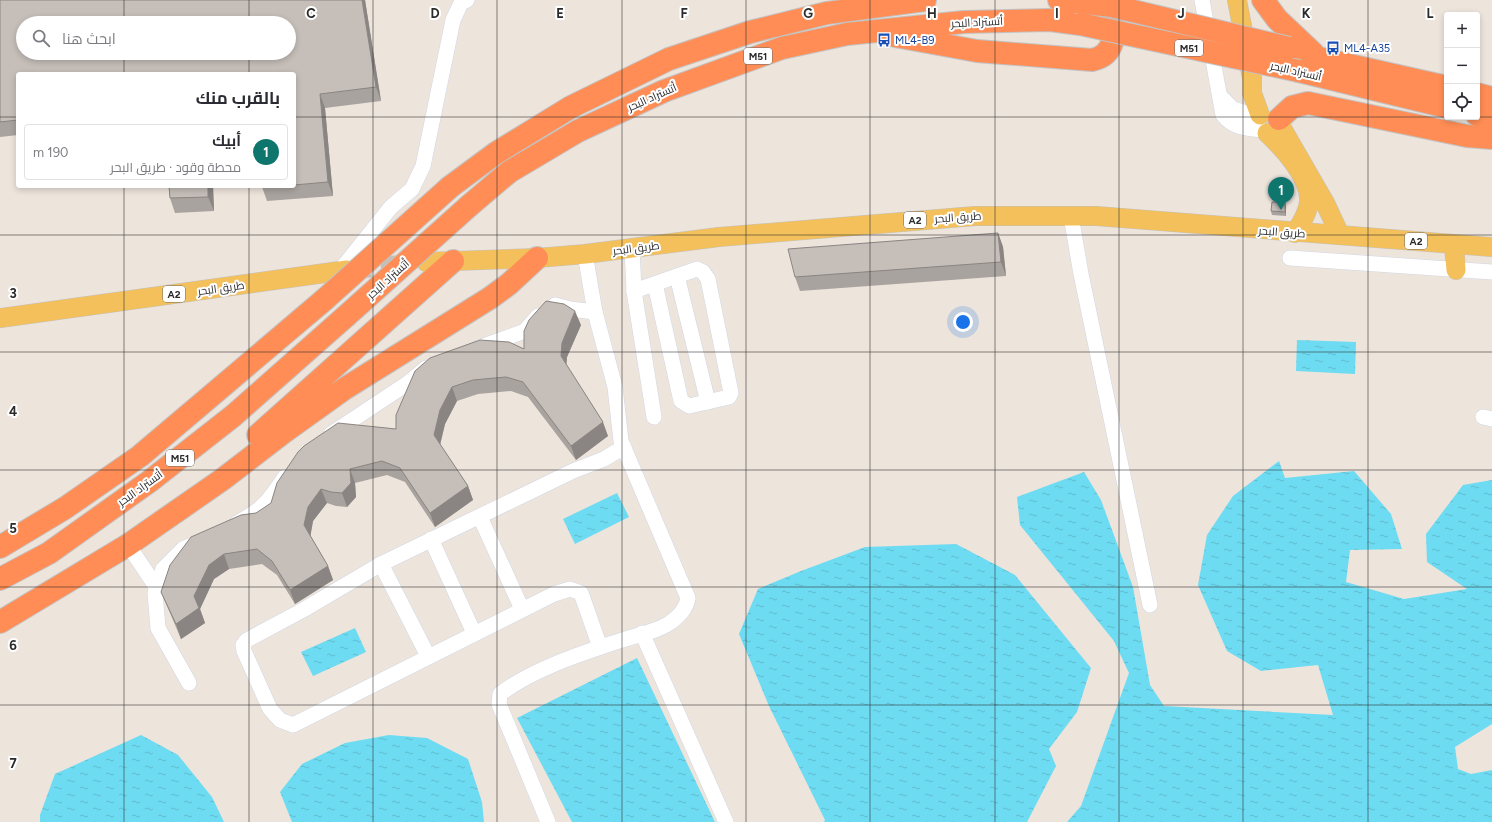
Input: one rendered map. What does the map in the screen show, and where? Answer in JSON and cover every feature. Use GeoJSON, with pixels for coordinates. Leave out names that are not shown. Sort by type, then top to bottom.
{"type":"FeatureCollection","features":[{"type":"Feature","properties":{"kind":"highway","name":"M51"},"geometry":{"type":"LineString","coordinates":[[0,547],[65,508],[140,456],[324,300],[450,187],[496,153],[571,107],[669,59],[750,32],[827,13],[925,0]]}},
{"type":"Feature","properties":{"kind":"highway"},"geometry":{"type":"LineString","coordinates":[[868,32],[977,50],[1092,60],[1102,58],[1109,51],[1113,42],[1111,0]]}},
{"type":"Feature","properties":{"kind":"highway"},"geometry":{"type":"LineString","coordinates":[[1264,0],[1277,19],[1318,58]]}},
{"type":"Feature","properties":{"kind":"highway","name":"أتستراد البحر"},"geometry":{"type":"LineString","coordinates":[[1067,1],[1112,6],[1289,48],[1318,58],[1444,86]]}},
{"type":"Feature","properties":{"kind":"highway","name":"أتستراد البحر"},"geometry":{"type":"LineString","coordinates":[[0,579],[49,552],[150,481],[233,416],[509,172],[578,131],[664,91],[782,48],[847,34],[964,22],[1050,20],[1080,24],[1299,71],[1444,106]]}},
{"type":"Feature","properties":{"kind":"highway"},"geometry":{"type":"LineString","coordinates":[[1480,95],[1492,98]]}},
{"type":"Feature","properties":{"kind":"highway"},"geometry":{"type":"LineString","coordinates":[[1268,122],[1292,107],[1308,103],[1467,136],[1492,138]]}},
{"type":"Feature","properties":{"kind":"highway"},"geometry":{"type":"LineString","coordinates":[[1480,115],[1492,118]]}},
{"type":"Feature","properties":{"kind":"highway"},"geometry":{"type":"LineString","coordinates":[[0,622],[128,545],[159,524],[223,480],[284,432],[344,389],[490,298],[509,284],[537,258]]}},
{"type":"Feature","properties":{"kind":"highway"},"geometry":{"type":"LineString","coordinates":[[159,524],[454,261]]}},
{"type":"Feature","properties":{"kind":"main road"},"geometry":{"type":"LineString","coordinates":[[1237,0],[1252,78],[1268,122],[1304,180],[1308,191],[1309,201],[1307,209],[1295,233]]}},
{"type":"Feature","properties":{"kind":"main road"},"geometry":{"type":"LineString","coordinates":[[1268,122],[1325,203],[1340,235]]}},
{"type":"Feature","properties":{"kind":"main road","name":"طريق البحر"},"geometry":{"type":"LineString","coordinates":[[426,262],[537,258],[585,254],[720,237],[975,216],[1096,216],[1295,233],[1492,247]]}},
{"type":"Feature","properties":{"kind":"main road"},"geometry":{"type":"LineString","coordinates":[[1454,245],[1456,270]]}},
{"type":"Feature","properties":{"kind":"main road","name":"طريق البحر"},"geometry":{"type":"LineString","coordinates":[[0,318],[343,271]]}},
{"type":"Feature","properties":{"kind":"street"},"geometry":{"type":"LineString","coordinates":[[343,271],[391,207],[412,189],[424,166],[453,20],[461,3],[467,0]]}},
{"type":"Feature","properties":{"kind":"street"},"geometry":{"type":"LineString","coordinates":[[1202,0],[1220,96],[1233,109],[1268,122]]}},
{"type":"Feature","properties":{"kind":"street"},"geometry":{"type":"LineString","coordinates":[[1071,216],[1083,282],[1150,606]]}},
{"type":"Feature","properties":{"kind":"street"},"geometry":{"type":"LineString","coordinates":[[632,248],[634,290],[654,417]]}},
{"type":"Feature","properties":{"kind":"street"},"geometry":{"type":"LineString","coordinates":[[548,822],[499,704],[500,694],[511,686],[576,656],[671,622],[686,607],[688,598],[621,441],[615,387],[595,312],[585,254]]}},
{"type":"Feature","properties":{"kind":"street"},"geometry":{"type":"LineString","coordinates":[[1290,258],[1492,272]]}},
{"type":"Feature","properties":{"kind":"street"},"geometry":{"type":"LineString","coordinates":[[634,290],[697,270],[703,272],[708,279],[731,392],[729,397],[689,406],[681,401],[655,284]]}},
{"type":"Feature","properties":{"kind":"street"},"geometry":{"type":"LineString","coordinates":[[677,276],[708,402]]}},
{"type":"Feature","properties":{"kind":"street"},"geometry":{"type":"LineString","coordinates":[[466,352],[525,330],[548,304],[570,309],[595,312]]}},
{"type":"Feature","properties":{"kind":"street"},"geometry":{"type":"LineString","coordinates":[[318,442],[370,409],[431,364],[438,362]]}},
{"type":"Feature","properties":{"kind":"street"},"geometry":{"type":"LineString","coordinates":[[600,648],[581,593],[570,589],[554,594],[474,633],[293,725],[280,720],[270,709],[244,651],[243,645],[247,640],[303,610],[381,564],[573,471],[604,459],[624,447]]}},
{"type":"Feature","properties":{"kind":"street"},"geometry":{"type":"LineString","coordinates":[[189,683],[158,628],[155,593],[163,569],[183,549],[252,515],[267,503],[293,463]]}},
{"type":"Feature","properties":{"kind":"street"},"geometry":{"type":"LineString","coordinates":[[480,517],[522,610]]}},
{"type":"Feature","properties":{"kind":"street"},"geometry":{"type":"LineString","coordinates":[[431,539],[474,633]]}},
{"type":"Feature","properties":{"kind":"street"},"geometry":{"type":"LineString","coordinates":[[128,545],[157,588]]}},
{"type":"Feature","properties":{"kind":"street"},"geometry":{"type":"LineString","coordinates":[[381,564],[428,656]]}},
{"type":"Feature","properties":{"kind":"street"},"geometry":{"type":"LineString","coordinates":[[642,633],[726,822]]}},
{"type":"Feature","properties":{"kind":"water"},"geometry":{"type":"Polygon","coordinates":[[[1297,340],[1356,342],[1355,374],[1296,371],[1297,340]]]}},
{"type":"Feature","properties":{"kind":"water"},"geometry":{"type":"Polygon","coordinates":[[[1279,461],[1285,478],[1354,471],[1391,514],[1402,549],[1350,550],[1346,582],[1404,599],[1467,589],[1427,562],[1426,534],[1463,485],[1492,480],[1492,724],[1455,747],[1458,769],[1471,774],[1492,770],[1492,822],[1067,822],[1081,806],[1129,673],[1114,641],[1020,525],[1017,497],[1084,472],[1101,500],[1133,587],[1150,685],[1164,706],[1333,715],[1318,665],[1261,671],[1227,651],[1198,585],[1207,535],[1233,496],[1279,461]]]}},
{"type":"Feature","properties":{"kind":"water"},"geometry":{"type":"Polygon","coordinates":[[[617,493],[629,517],[575,544],[563,519],[617,493]]]}},
{"type":"Feature","properties":{"kind":"water"},"geometry":{"type":"Polygon","coordinates":[[[956,544],[1015,575],[1091,668],[1077,712],[1049,749],[1056,766],[1027,822],[824,822],[825,820],[769,706],[739,634],[758,589],[865,547],[956,544]]]}},
{"type":"Feature","properties":{"kind":"water"},"geometry":{"type":"Polygon","coordinates":[[[355,628],[366,652],[313,676],[301,652],[355,628]]]}},
{"type":"Feature","properties":{"kind":"water"},"geometry":{"type":"Polygon","coordinates":[[[637,658],[715,822],[572,822],[517,718],[637,658]]]}},
{"type":"Feature","properties":{"kind":"water"},"geometry":{"type":"Polygon","coordinates":[[[141,735],[178,755],[212,797],[224,822],[40,822],[40,815],[55,774],[141,735]]]}},
{"type":"Feature","properties":{"kind":"water"},"geometry":{"type":"Polygon","coordinates":[[[389,735],[427,738],[468,759],[482,802],[484,822],[292,822],[280,792],[302,764],[345,743],[389,735]]]}},
{"type":"Feature","properties":{"kind":"building"},"geometry":{"type":"Polygon","coordinates":[[[0,0],[362,0],[376,87],[320,94],[328,182],[296,185],[296,72],[16,72],[16,120],[0,122],[0,0]]]}},
{"type":"Feature","properties":{"kind":"building"},"geometry":{"type":"Polygon","coordinates":[[[169,188],[208,188],[208,197],[170,198],[169,188]]]}},
{"type":"Feature","properties":{"kind":"building"},"geometry":{"type":"Polygon","coordinates":[[[1272,202],[1285,202],[1285,212],[1271,211],[1272,202]]]}},
{"type":"Feature","properties":{"kind":"building"},"geometry":{"type":"Polygon","coordinates":[[[998,233],[1001,262],[795,277],[788,249],[998,233]]]}},
{"type":"Feature","properties":{"kind":"building"},"geometry":{"type":"Polygon","coordinates":[[[546,301],[564,304],[575,311],[562,343],[561,356],[603,422],[571,446],[523,382],[506,377],[473,380],[452,387],[440,410],[434,435],[468,486],[430,513],[400,468],[382,461],[350,469],[351,483],[342,493],[321,489],[308,507],[304,525],[328,566],[290,590],[272,561],[257,549],[224,554],[209,565],[194,596],[199,608],[176,624],[161,592],[170,565],[191,537],[241,515],[256,513],[271,503],[277,483],[298,452],[304,446],[338,423],[396,429],[396,415],[415,371],[430,358],[480,340],[509,342],[524,349],[524,331],[529,320],[546,301]]]}},
{"type":"Feature","properties":{"kind":"tunnel"},"geometry":{"type":"LineString","coordinates":[[352,270],[411,263]]}},
{"type":"Feature","properties":{"kind":"place","name":"ML4-B9"},"geometry":{"type":"Point","coordinates":[884,40]}},
{"type":"Feature","properties":{"kind":"place","name":"ML4-A35"},"geometry":{"type":"Point","coordinates":[1333,48]}},
{"type":"Feature","properties":{"kind":"place","name":"أبيك"},"geometry":{"type":"Point","coordinates":[1281,210]}}]}
